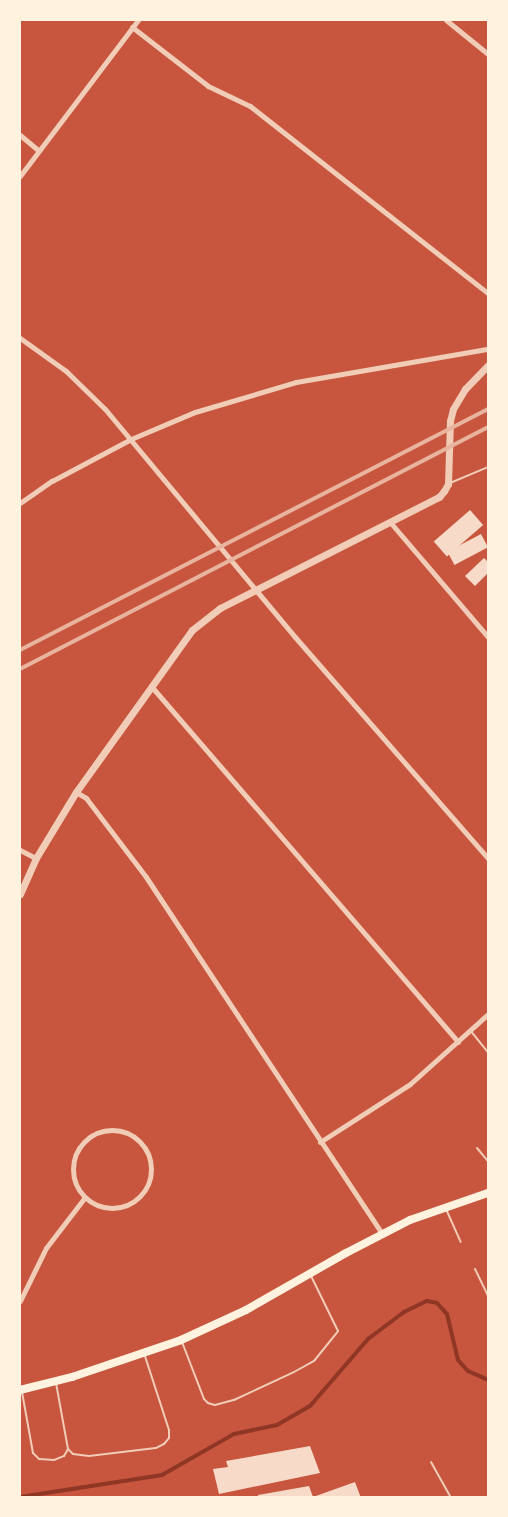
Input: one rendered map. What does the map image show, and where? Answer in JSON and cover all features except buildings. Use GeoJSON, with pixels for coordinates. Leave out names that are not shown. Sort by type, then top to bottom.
{"type":"FeatureCollection","features":[{"type":"Feature","properties":{"kind":"main road"},"geometry":{"type":"LineString","coordinates":[[20,1390],[55,1382],[181,1340],[246,1310],[382,1234],[444,1207],[489,1193]]}},
{"type":"Feature","properties":{"kind":"street"},"geometry":{"type":"LineString","coordinates":[[20,176],[138,20]]}},
{"type":"Feature","properties":{"kind":"street"},"geometry":{"type":"LineString","coordinates":[[446,20],[489,54]]}},
{"type":"Feature","properties":{"kind":"street"},"geometry":{"type":"LineString","coordinates":[[132,27],[208,86],[250,106],[488,292]]}},
{"type":"Feature","properties":{"kind":"street"},"geometry":{"type":"LineString","coordinates":[[20,135],[38,150]]}},
{"type":"Feature","properties":{"kind":"street"},"geometry":{"type":"LineString","coordinates":[[20,338],[88,390],[132,439],[207,534],[489,858]]}},
{"type":"Feature","properties":{"kind":"street"},"geometry":{"type":"LineString","coordinates":[[20,503],[52,481],[132,439],[195,412],[296,382],[489,349]]}},
{"type":"Feature","properties":{"kind":"street"},"geometry":{"type":"LineString","coordinates":[[20,894],[36,858],[76,792],[192,630],[220,608],[439,497],[448,484],[450,422],[453,409],[465,389],[489,365]]}},
{"type":"Feature","properties":{"kind":"street"},"geometry":{"type":"LineString","coordinates":[[390,522],[489,636]]}},
{"type":"Feature","properties":{"kind":"street"},"geometry":{"type":"LineString","coordinates":[[151,686],[458,1042]]}},
{"type":"Feature","properties":{"kind":"street"},"geometry":{"type":"LineString","coordinates":[[76,792],[86,798],[146,877],[382,1234]]}},
{"type":"Feature","properties":{"kind":"street"},"geometry":{"type":"LineString","coordinates":[[20,850],[36,858]]}},
{"type":"Feature","properties":{"kind":"street"},"geometry":{"type":"LineString","coordinates":[[320,1142],[410,1084],[489,1014]]}},
{"type":"Feature","properties":{"kind":"street"},"geometry":{"type":"LineString","coordinates":[[108,1131],[124,1132],[138,1140],[147,1153],[151,1169],[147,1185],[138,1198],[124,1206],[108,1208],[85,1197],[76,1185],[73,1169],[81,1146],[93,1135],[108,1131]]}},
{"type":"Feature","properties":{"kind":"street"},"geometry":{"type":"LineString","coordinates":[[20,1301],[46,1248],[85,1197]]}},
{"type":"Feature","properties":{"kind":"lane"},"geometry":{"type":"LineString","coordinates":[[448,484],[489,466]]}},
{"type":"Feature","properties":{"kind":"lane"},"geometry":{"type":"LineString","coordinates":[[470,1030],[489,1052]]}},
{"type":"Feature","properties":{"kind":"lane"},"geometry":{"type":"LineString","coordinates":[[477,1148],[489,1161]]}},
{"type":"Feature","properties":{"kind":"lane"},"geometry":{"type":"LineString","coordinates":[[444,1207],[461,1242]]}},
{"type":"Feature","properties":{"kind":"lane"},"geometry":{"type":"LineString","coordinates":[[475,1269],[489,1296]]}},
{"type":"Feature","properties":{"kind":"lane"},"geometry":{"type":"LineString","coordinates":[[181,1340],[208,1403],[216,1406],[294,1372],[314,1361],[338,1331],[310,1275]]}},
{"type":"Feature","properties":{"kind":"lane"},"geometry":{"type":"LineString","coordinates":[[55,1382],[68,1449],[73,1454],[89,1456],[156,1448],[164,1444],[168,1438],[168,1430],[144,1353]]}},
{"type":"Feature","properties":{"kind":"lane"},"geometry":{"type":"LineString","coordinates":[[20,1390],[33,1453],[39,1459],[54,1460],[64,1456],[68,1449]]}},
{"type":"Feature","properties":{"kind":"lane"},"geometry":{"type":"LineString","coordinates":[[431,1462],[451,1497]]}},
{"type":"Feature","properties":{"kind":"waterway"},"geometry":{"type":"LineString","coordinates":[[20,1497],[162,1475],[234,1434],[277,1425],[310,1406],[368,1339],[404,1312],[427,1301],[437,1303],[447,1314],[458,1360],[468,1371],[488,1380]]}},
{"type":"Feature","properties":{"kind":"railway"},"geometry":{"type":"LineString","coordinates":[[20,650],[488,409]]}},
{"type":"Feature","properties":{"kind":"railway"},"geometry":{"type":"LineString","coordinates":[[20,669],[488,427]]}}]}
